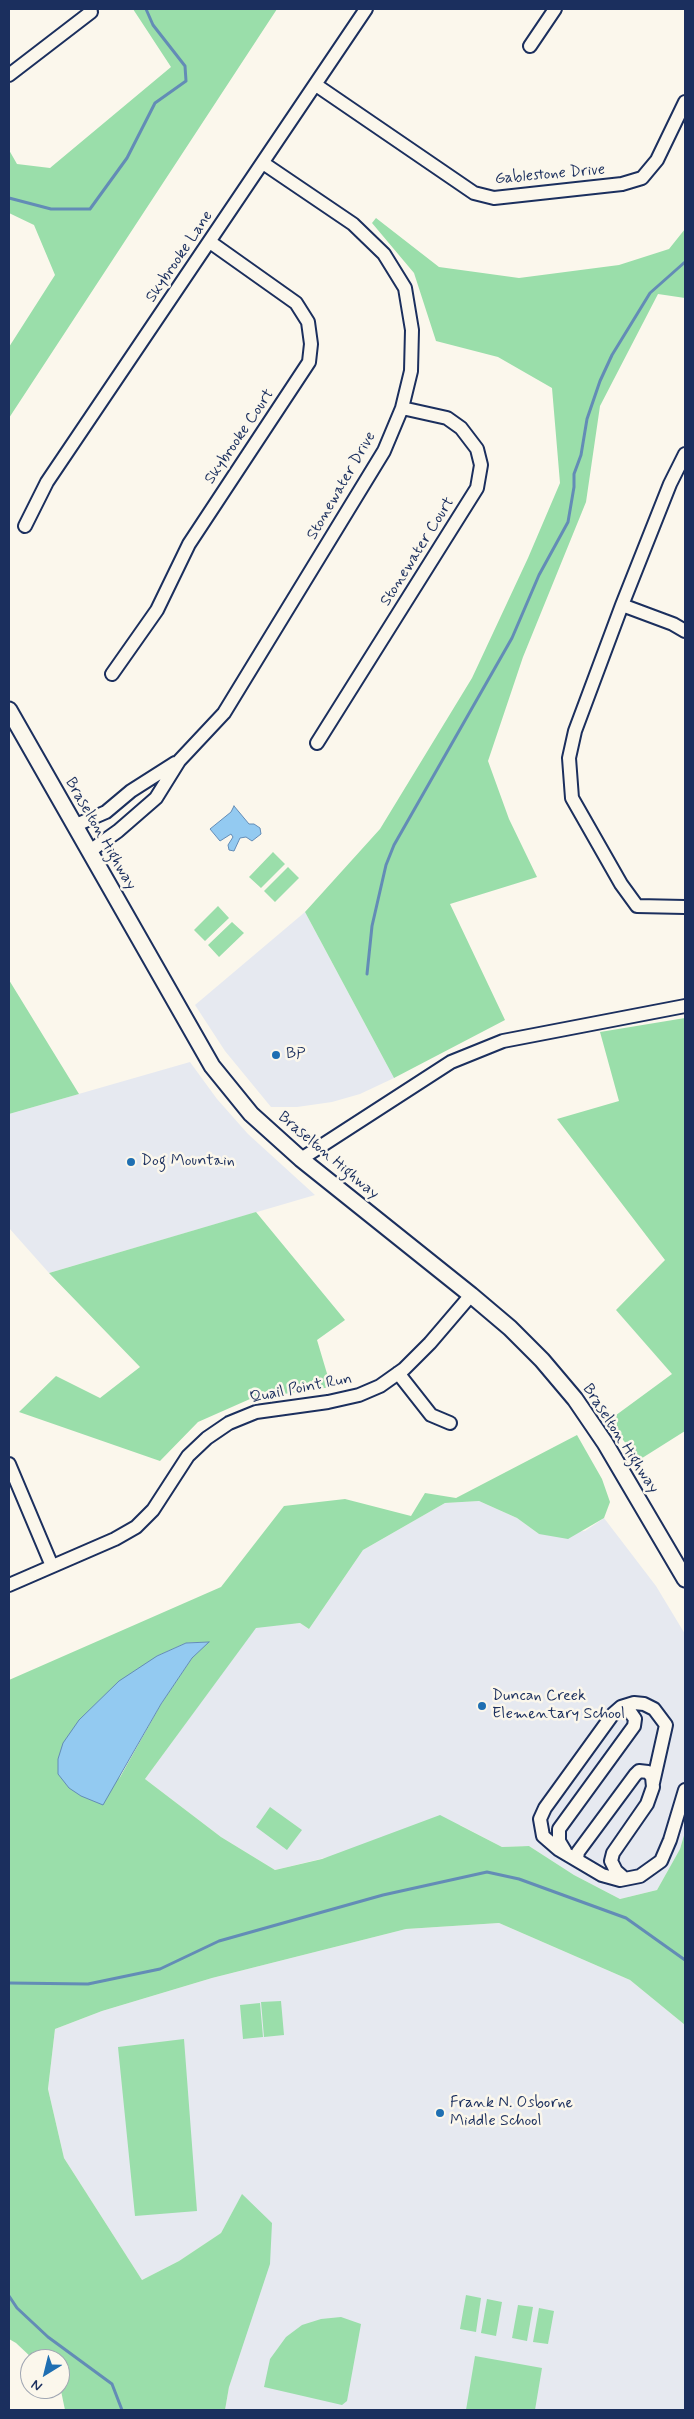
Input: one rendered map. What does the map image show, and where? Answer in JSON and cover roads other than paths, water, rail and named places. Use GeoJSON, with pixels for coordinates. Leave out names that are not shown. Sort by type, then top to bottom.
{"type":"FeatureCollection","features":[{"type":"Feature","properties":{"kind":"main road","name":"Braselton Highway"},"geometry":{"type":"LineString","coordinates":[[9,710],[212,1066],[251,1114],[301,1159],[471,1295],[510,1328],[542,1360],[575,1399],[606,1443],[685,1579]]}},
{"type":"Feature","properties":{"kind":"street","name":"Skybrooke Lane"},"geometry":{"type":"LineString","coordinates":[[25,526],[47,482],[366,9]]}},
{"type":"Feature","properties":{"kind":"street"},"geometry":{"type":"LineString","coordinates":[[530,46],[555,9]]}},
{"type":"Feature","properties":{"kind":"street"},"geometry":{"type":"LineString","coordinates":[[9,75],[91,12]]}},
{"type":"Feature","properties":{"kind":"street","name":"Gablestone Drive"},"geometry":{"type":"LineString","coordinates":[[316,85],[474,193],[494,198],[622,184],[642,178],[657,160],[684,108]]}},
{"type":"Feature","properties":{"kind":"street","name":"Stonewater Drive"},"geometry":{"type":"LineString","coordinates":[[90,851],[118,831],[156,798],[179,761],[224,713],[384,451],[402,408],[412,371],[412,330],[405,288],[384,254],[353,224],[263,163]]}},
{"type":"Feature","properties":{"kind":"street","name":"Skybrooke Court"},"geometry":{"type":"LineString","coordinates":[[112,674],[157,610],[189,544],[309,362],[311,344],[308,322],[296,303],[210,242]]}},
{"type":"Feature","properties":{"kind":"street","name":"Stonewater Court"},"geometry":{"type":"LineString","coordinates":[[317,743],[477,488],[481,465],[477,449],[461,428],[447,418],[402,408]]}},
{"type":"Feature","properties":{"kind":"street"},"geometry":{"type":"LineString","coordinates":[[685,454],[670,484],[622,605],[575,731],[569,758],[572,798],[621,884],[637,906],[685,907]]}},
{"type":"Feature","properties":{"kind":"street"},"geometry":{"type":"LineString","coordinates":[[622,605],[673,624],[685,631]]}},
{"type":"Feature","properties":{"kind":"street","name":"Stonewater Drive"},"geometry":{"type":"LineString","coordinates":[[76,825],[106,812],[131,791],[179,761]]}},
{"type":"Feature","properties":{"kind":"street"},"geometry":{"type":"LineString","coordinates":[[301,1159],[451,1062],[503,1040],[685,1006]]}},
{"type":"Feature","properties":{"kind":"street","name":"Quail Point Run"},"geometry":{"type":"LineString","coordinates":[[9,1585],[115,1539],[136,1527],[153,1510],[188,1456],[207,1438],[229,1423],[256,1412],[328,1402],[358,1395],[380,1386],[398,1373],[430,1343],[471,1295]]}},
{"type":"Feature","properties":{"kind":"street"},"geometry":{"type":"LineString","coordinates":[[398,1373],[431,1415],[450,1423]]}},
{"type":"Feature","properties":{"kind":"street"},"geometry":{"type":"LineString","coordinates":[[9,1464],[52,1566]]}},
{"type":"Feature","properties":{"kind":"street"},"geometry":{"type":"LineString","coordinates":[[625,1879],[616,1871],[611,1861],[613,1853],[647,1804],[666,1725],[654,1709],[644,1704],[634,1703],[614,1714],[544,1808],[540,1827],[543,1836],[567,1854],[602,1875],[620,1880],[625,1879],[640,1876],[661,1861],[670,1840],[685,1790]]}},
{"type":"Feature","properties":{"kind":"street"},"geometry":{"type":"LineString","coordinates":[[567,1854],[559,1841],[559,1828],[634,1726],[635,1719],[626,1706]]}},
{"type":"Feature","properties":{"kind":"street"},"geometry":{"type":"LineString","coordinates":[[567,1854],[578,1852],[639,1771],[648,1772],[652,1777],[652,1782]]}},
{"type":"Feature","properties":{"kind":"water"},"geometry":{"type":"Polygon","coordinates":[[[234,806],[249,824],[254,824],[260,828],[261,834],[252,841],[246,837],[240,838],[234,851],[229,850],[228,845],[233,837],[231,834],[220,841],[210,829],[231,812],[234,806]]]}},
{"type":"Feature","properties":{"kind":"water"},"geometry":{"type":"Polygon","coordinates":[[[209,1642],[192,1658],[161,1704],[103,1805],[81,1796],[69,1788],[58,1774],[58,1759],[63,1743],[79,1720],[119,1681],[157,1656],[186,1643],[209,1642]]]}},
{"type":"Feature","properties":{"kind":"waterway"},"geometry":{"type":"LineString","coordinates":[[9,198],[51,209],[90,209],[127,158],[155,103],[186,81],[185,66],[153,25],[146,9]]}},
{"type":"Feature","properties":{"kind":"waterway"},"geometry":{"type":"LineString","coordinates":[[367,974],[372,926],[386,865],[394,845],[512,638],[539,575],[568,522],[574,487],[574,474],[581,455],[587,419],[600,381],[612,355],[650,293],[685,262]]}},
{"type":"Feature","properties":{"kind":"waterway"},"geometry":{"type":"LineString","coordinates":[[9,1983],[88,1984],[160,1969],[219,1941],[383,1895],[487,1872],[519,1879],[626,1918],[685,1960]]}},
{"type":"Feature","properties":{"kind":"waterway"},"geometry":{"type":"LineString","coordinates":[[9,2296],[17,2308],[48,2337],[112,2384],[122,2410]]}},
{"type":"Feature","properties":{"kind":"place","name":"BP"},"geometry":{"type":"Point","coordinates":[276,1055]}},
{"type":"Feature","properties":{"kind":"place","name":"Dog Mountain"},"geometry":{"type":"Point","coordinates":[131,1162]}},
{"type":"Feature","properties":{"kind":"place","name":"Duncan Creek Elementary School"},"geometry":{"type":"Point","coordinates":[482,1706]}},
{"type":"Feature","properties":{"kind":"place","name":"Frank N. Osborne Middle School"},"geometry":{"type":"Point","coordinates":[440,2113]}}]}
